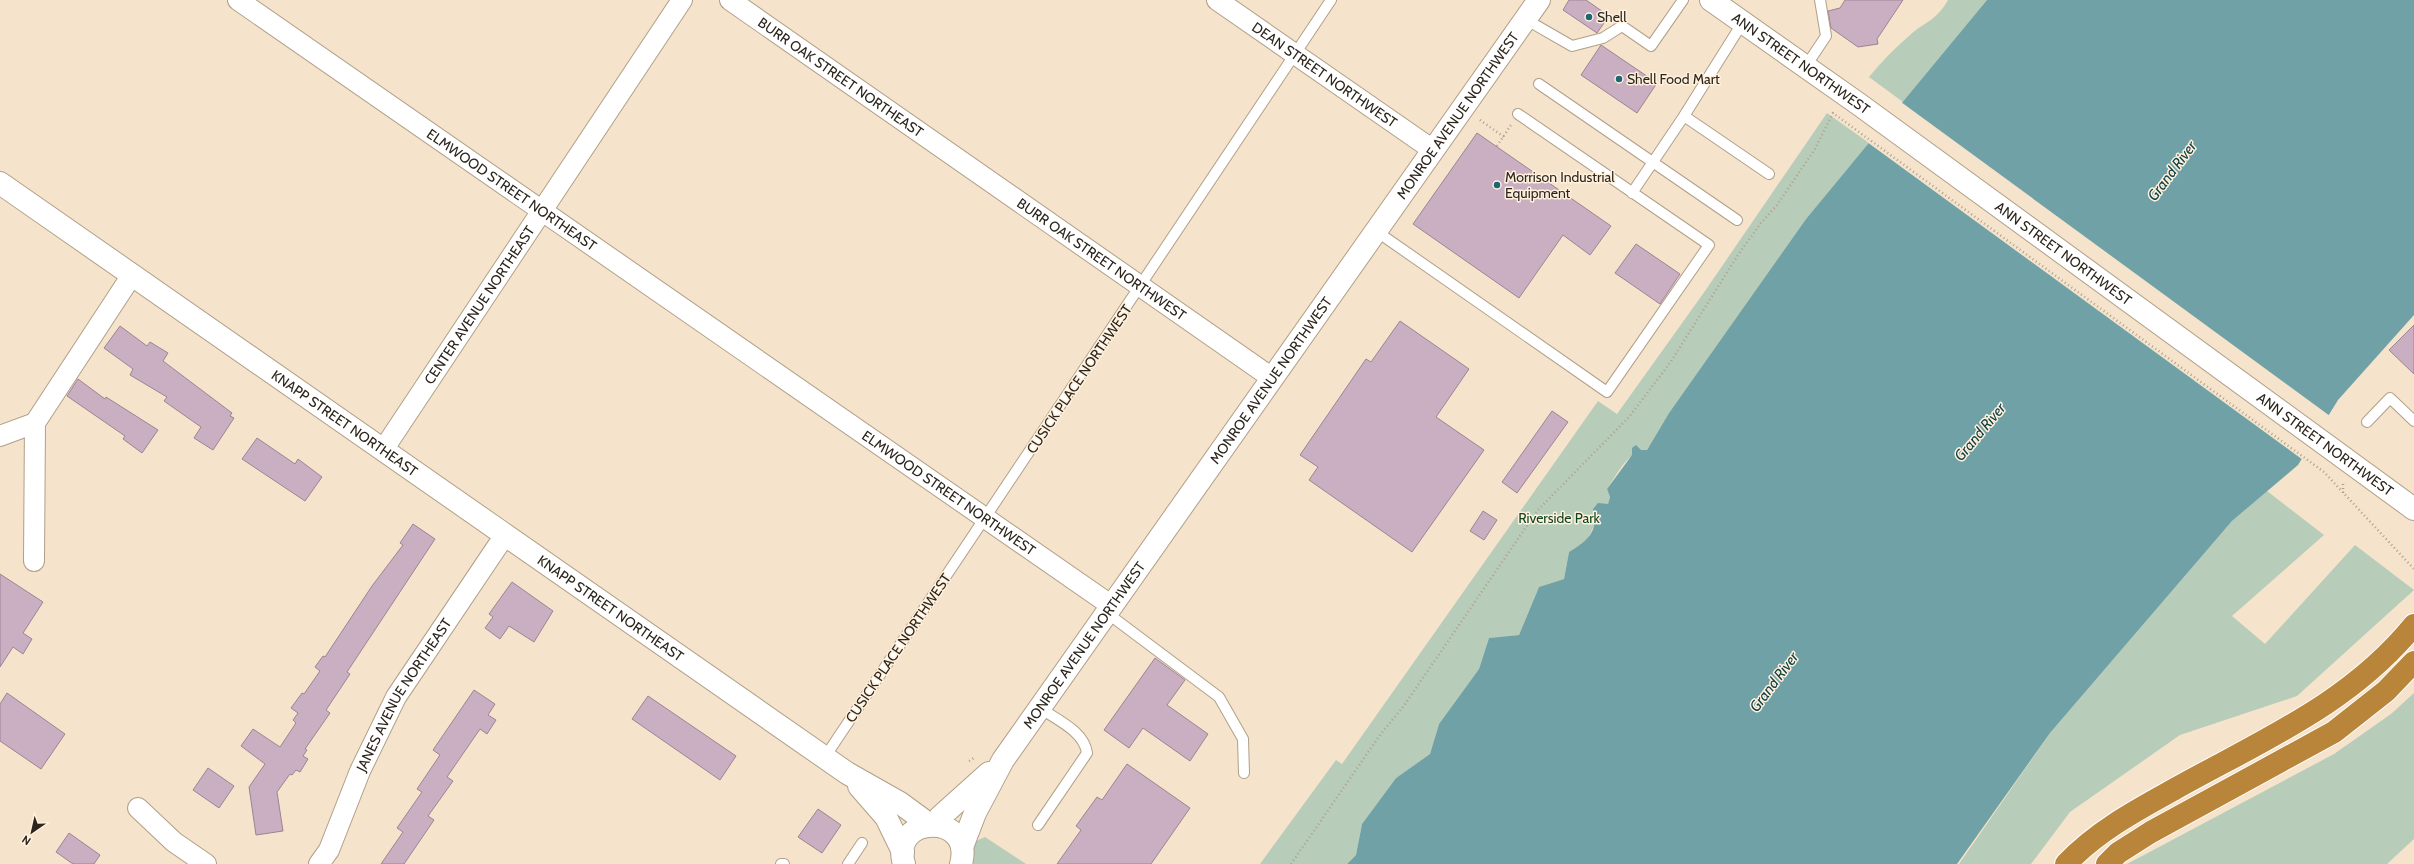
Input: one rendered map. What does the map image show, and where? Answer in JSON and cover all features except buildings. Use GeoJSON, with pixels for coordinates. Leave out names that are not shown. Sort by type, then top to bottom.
{"type":"FeatureCollection","features":[{"type":"Feature","properties":{"kind":"highway"},"geometry":{"type":"LineString","coordinates":[[2066,864],[2092,841],[2123,818],[2300,721],[2340,695],[2369,673],[2414,625]]}},
{"type":"Feature","properties":{"kind":"highway"},"geometry":{"type":"LineString","coordinates":[[2107,864],[2118,853],[2151,832],[2334,732],[2386,691],[2414,662]]}},
{"type":"Feature","properties":{"kind":"main road","name":"MONROE AVENUE NORTHWEST"},"geometry":{"type":"LineString","coordinates":[[963,858],[975,813],[1003,760],[1539,0]]}},
{"type":"Feature","properties":{"kind":"main road","name":"ANN STREET NORTHWEST"},"geometry":{"type":"LineString","coordinates":[[1718,2],[1742,22],[1860,105],[2414,509]]}},
{"type":"Feature","properties":{"kind":"main road","name":"KNAPP STREET NORTHEAST"},"geometry":{"type":"LineString","coordinates":[[0,184],[847,773]]}},
{"type":"Feature","properties":{"kind":"main road","name":"MONROE AVENUE NORTHWEST"},"geometry":{"type":"LineString","coordinates":[[933,825],[1003,760]]}},
{"type":"Feature","properties":{"kind":"main road"},"geometry":{"type":"LineString","coordinates":[[847,773],[900,803],[933,825],[952,832],[963,858]]}},
{"type":"Feature","properties":{"kind":"main road"},"geometry":{"type":"LineString","coordinates":[[847,773],[886,817],[903,861]]}},
{"type":"Feature","properties":{"kind":"main road"},"geometry":{"type":"LineString","coordinates":[[903,861],[908,836],[914,830],[933,825]]}},
{"type":"Feature","properties":{"kind":"street","name":"ELMWOOD STREET NORTHEAST"},"geometry":{"type":"LineString","coordinates":[[238,0],[785,381]]}},
{"type":"Feature","properties":{"kind":"street","name":"CENTER AVENUE NORTHEAST"},"geometry":{"type":"LineString","coordinates":[[383,450],[682,0]]}},
{"type":"Feature","properties":{"kind":"street","name":"BURR OAK STREET NORTHEAST"},"geometry":{"type":"LineString","coordinates":[[730,0],[931,141]]}},
{"type":"Feature","properties":{"kind":"street","name":"DEAN STREET NORTHWEST"},"geometry":{"type":"LineString","coordinates":[[1217,0],[1433,150]]}},
{"type":"Feature","properties":{"kind":"street","name":"BURR OAK STREET NORTHWEST"},"geometry":{"type":"LineString","coordinates":[[931,141],[1272,378]]}},
{"type":"Feature","properties":{"kind":"street"},"geometry":{"type":"LineString","coordinates":[[34,561],[34,423],[132,275]]}},
{"type":"Feature","properties":{"kind":"street","name":"ELMWOOD STREET NORTHWEST"},"geometry":{"type":"LineString","coordinates":[[785,381],[986,518],[1109,609]]}},
{"type":"Feature","properties":{"kind":"street"},"geometry":{"type":"LineString","coordinates":[[0,436],[34,423]]}},
{"type":"Feature","properties":{"kind":"street","name":"JANES AVENUE NORTHEAST"},"geometry":{"type":"LineString","coordinates":[[319,864],[329,850],[360,771],[396,697],[505,535]]}},
{"type":"Feature","properties":{"kind":"street"},"geometry":{"type":"LineString","coordinates":[[138,808],[174,842],[206,864]]}},
{"type":"Feature","properties":{"kind":"lane","name":"CUSICK PLACE NORTHWEST"},"geometry":{"type":"LineString","coordinates":[[824,757],[986,518],[1331,0]]}},
{"type":"Feature","properties":{"kind":"lane"},"geometry":{"type":"LineString","coordinates":[[1525,19],[1572,46],[1603,38],[1622,26],[1651,46],[1683,0]]}},
{"type":"Feature","properties":{"kind":"lane"},"geometry":{"type":"LineString","coordinates":[[1806,66],[1826,36],[1820,0]]}},
{"type":"Feature","properties":{"kind":"lane"},"geometry":{"type":"LineString","coordinates":[[1632,192],[1684,116],[1742,22]]}},
{"type":"Feature","properties":{"kind":"lane"},"geometry":{"type":"LineString","coordinates":[[1539,84],[1737,220]]}},
{"type":"Feature","properties":{"kind":"lane"},"geometry":{"type":"LineString","coordinates":[[1376,232],[1607,392],[1709,246],[1518,114]]}},
{"type":"Feature","properties":{"kind":"lane"},"geometry":{"type":"LineString","coordinates":[[1684,116],[1769,174]]}},
{"type":"Feature","properties":{"kind":"lane"},"geometry":{"type":"LineString","coordinates":[[2367,422],[2390,398],[2414,421]]}},
{"type":"Feature","properties":{"kind":"lane"},"geometry":{"type":"LineString","coordinates":[[1109,609],[1219,697],[1243,739],[1244,772]]}},
{"type":"Feature","properties":{"kind":"lane"},"geometry":{"type":"LineString","coordinates":[[1038,825],[1087,753],[1085,743],[1074,732],[1040,708]]}},
{"type":"Feature","properties":{"kind":"lane"},"geometry":{"type":"LineString","coordinates":[[848,864],[862,843]]}},
{"type":"Feature","properties":{"kind":"path"},"geometry":{"type":"LineString","coordinates":[[1291,864],[1380,735],[1403,707],[1537,511],[1629,417],[1670,363],[1738,255],[1761,223],[1777,205],[1815,149],[1833,113],[2324,472],[2414,569]]}},
{"type":"Feature","properties":{"kind":"path"},"geometry":{"type":"LineString","coordinates":[[1497,146],[1518,114]]}},
{"type":"Feature","properties":{"kind":"path"},"geometry":{"type":"LineString","coordinates":[[1480,120],[1504,137]]}},
{"type":"Feature","properties":{"kind":"green space"},"geometry":{"type":"Polygon","coordinates":[[[1948,0],[1987,0],[1903,102],[1869,77],[1904,40],[1935,17],[1948,0]]]}},
{"type":"Feature","properties":{"kind":"green space","name":"Riverside Park"},"geometry":{"type":"Polygon","coordinates":[[[1827,113],[1869,143],[1806,219],[1669,413],[1647,450],[1634,454],[1619,471],[1607,489],[1610,497],[1608,504],[1596,521],[1587,541],[1569,552],[1564,579],[1539,587],[1519,635],[1489,638],[1479,669],[1439,724],[1430,754],[1396,778],[1362,824],[1356,855],[1347,864],[1260,864],[1336,760],[1342,764],[1598,401],[1617,414],[1705,291],[1827,113]]]}},
{"type":"Feature","properties":{"kind":"green space"},"geometry":{"type":"Polygon","coordinates":[[[2267,491],[2324,535],[2232,616],[2265,644],[2355,545],[2414,590],[2297,696],[2180,735],[2070,812],[2031,864],[1959,864],[2050,733],[2232,521],[2267,491]]]}},
{"type":"Feature","properties":{"kind":"green space"},"geometry":{"type":"Polygon","coordinates":[[[2414,693],[2414,839],[2387,864],[2127,864],[2334,754],[2391,714],[2414,693]]]}},
{"type":"Feature","properties":{"kind":"green space"},"geometry":{"type":"Polygon","coordinates":[[[985,837],[1026,864],[967,864],[972,839],[976,841],[985,837]]]}},
{"type":"Feature","properties":{"kind":"water","name":"Grand River"},"geometry":{"type":"Polygon","coordinates":[[[1987,0],[2414,0],[2414,315],[2338,400],[2298,465],[2232,521],[2050,733],[1957,864],[1347,864],[1356,855],[1362,824],[1396,778],[1430,754],[1439,724],[1479,669],[1489,638],[1519,635],[1539,587],[1564,579],[1569,552],[1586,540],[1590,535],[1594,524],[1593,509],[1598,503],[1608,504],[1610,497],[1607,489],[1632,455],[1632,448],[1636,445],[1641,450],[1647,450],[1669,413],[1806,219],[1987,0]]]}},
{"type":"Feature","properties":{"kind":"pier"},"geometry":{"type":"Polygon","coordinates":[[[1901,102],[2330,416],[2303,460],[1867,142],[1901,102]]]}},
{"type":"Feature","properties":{"kind":"place","name":"Shell"},"geometry":{"type":"Point","coordinates":[1589,17]}},
{"type":"Feature","properties":{"kind":"place","name":"Shell Food Mart"},"geometry":{"type":"Point","coordinates":[1619,79]}},
{"type":"Feature","properties":{"kind":"place","name":"Morrison Industrial Equipment"},"geometry":{"type":"Point","coordinates":[1497,185]}}]}
